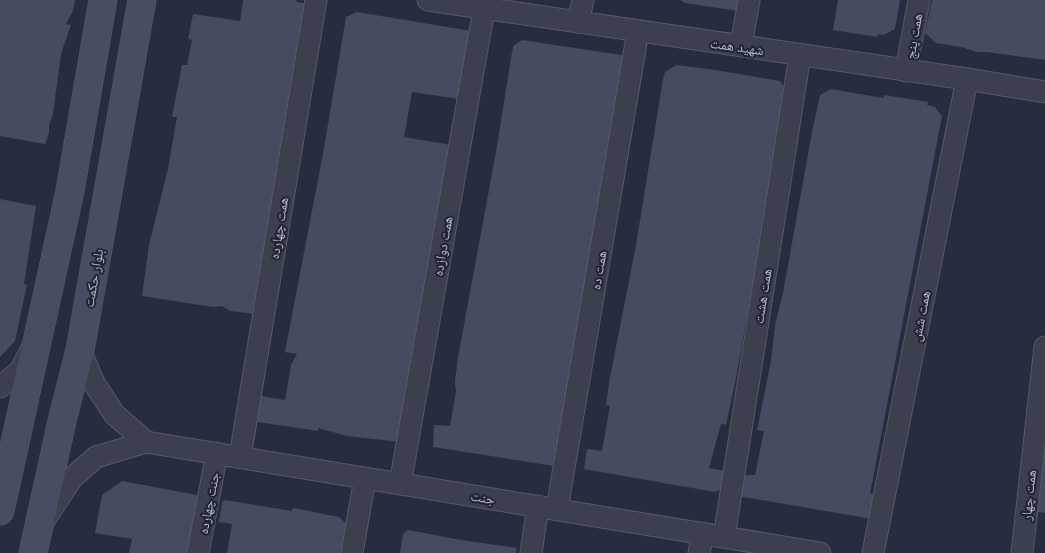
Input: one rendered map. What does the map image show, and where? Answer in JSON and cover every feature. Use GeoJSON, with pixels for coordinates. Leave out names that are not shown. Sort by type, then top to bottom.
{"type":"FeatureCollection","features":[{"type":"Feature","properties":{"kind":"street"},"geometry":{"type":"LineString","coordinates":[[0,511],[4,459],[38,337],[70,191],[103,0]]}},
{"type":"Feature","properties":{"kind":"street","name":"بلوار حکمت"},"geometry":{"type":"LineString","coordinates":[[33,553],[62,421],[80,350],[142,0]]}},
{"type":"Feature","properties":{"kind":"street","name":"همت چهارده"},"geometry":{"type":"LineString","coordinates":[[240,457],[316,0]]}},
{"type":"Feature","properties":{"kind":"street","name":"شهید همت"},"geometry":{"type":"LineString","coordinates":[[428,0],[1045,92]]}},
{"type":"Feature","properties":{"kind":"street"},"geometry":{"type":"LineString","coordinates":[[578,22],[583,0]]}},
{"type":"Feature","properties":{"kind":"street"},"geometry":{"type":"LineString","coordinates":[[741,46],[749,0]]}},
{"type":"Feature","properties":{"kind":"street","name":"همت پنج"},"geometry":{"type":"LineString","coordinates":[[906,71],[919,0]]}},
{"type":"Feature","properties":{"kind":"street","name":"همت دوازده"},"geometry":{"type":"LineString","coordinates":[[400,484],[484,9]]}},
{"type":"Feature","properties":{"kind":"street","name":"همت ده"},"geometry":{"type":"LineString","coordinates":[[531,553],[548,508],[638,31]]}},
{"type":"Feature","properties":{"kind":"street","name":"همت هشت"},"geometry":{"type":"LineString","coordinates":[[724,537],[800,55]]}},
{"type":"Feature","properties":{"kind":"street","name":"همت شش"},"geometry":{"type":"LineString","coordinates":[[873,553],[967,79]]}},
{"type":"Feature","properties":{"kind":"street"},"geometry":{"type":"LineString","coordinates":[[0,387],[20,371],[38,337]]}},
{"type":"Feature","properties":{"kind":"street","name":"همت چهار"},"geometry":{"type":"LineString","coordinates":[[1022,553],[1045,347]]}},
{"type":"Feature","properties":{"kind":"street"},"geometry":{"type":"LineString","coordinates":[[80,350],[94,383],[114,414],[146,442]]}},
{"type":"Feature","properties":{"kind":"street"},"geometry":{"type":"LineString","coordinates":[[40,527],[72,478],[96,457],[146,442]]}},
{"type":"Feature","properties":{"kind":"street","name":"جنت"},"geometry":{"type":"LineString","coordinates":[[146,442],[548,508],[701,543],[724,537],[785,550],[820,553]]}},
{"type":"Feature","properties":{"kind":"street","name":"جنت چهارده"},"geometry":{"type":"LineString","coordinates":[[198,553],[217,453]]}},
{"type":"Feature","properties":{"kind":"street"},"geometry":{"type":"LineString","coordinates":[[352,553],[365,478]]}},
{"type":"Feature","properties":{"kind":"building"},"geometry":{"type":"Polygon","coordinates":[[[0,0],[75,0],[73,11],[66,24],[71,25],[61,54],[53,114],[45,144],[0,136],[0,0]]]}},
{"type":"Feature","properties":{"kind":"building"},"geometry":{"type":"Polygon","coordinates":[[[243,0],[295,0],[309,4],[264,315],[230,311],[222,306],[213,307],[142,296],[149,245],[168,169],[177,117],[172,117],[182,65],[187,65],[192,40],[188,39],[193,14],[240,21],[243,0]]]}},
{"type":"Feature","properties":{"kind":"building"},"geometry":{"type":"Polygon","coordinates":[[[680,0],[745,0],[738,11],[685,3],[680,0]]]}},
{"type":"Feature","properties":{"kind":"building"},"geometry":{"type":"Polygon","coordinates":[[[838,0],[900,0],[895,29],[884,35],[878,34],[877,37],[833,30],[838,0]]]}},
{"type":"Feature","properties":{"kind":"building"},"geometry":{"type":"Polygon","coordinates":[[[932,0],[1045,0],[1045,60],[977,52],[936,43],[925,33],[932,0]]]}},
{"type":"Feature","properties":{"kind":"building"},"geometry":{"type":"Polygon","coordinates":[[[357,12],[478,32],[472,101],[412,92],[404,137],[464,147],[418,444],[347,436],[318,428],[318,431],[257,422],[261,396],[285,400],[291,365],[297,354],[285,352],[324,148],[346,17],[357,12]]]}},
{"type":"Feature","properties":{"kind":"building"},"geometry":{"type":"Polygon","coordinates":[[[522,40],[628,56],[567,468],[433,447],[434,425],[450,426],[456,392],[455,381],[458,357],[496,152],[513,46],[522,40]]]}},
{"type":"Feature","properties":{"kind":"building"},"geometry":{"type":"Polygon","coordinates":[[[676,65],[780,81],[787,92],[736,378],[726,425],[721,424],[709,468],[726,471],[724,488],[715,492],[584,469],[587,449],[602,451],[610,405],[606,405],[609,383],[636,245],[663,79],[665,72],[676,65]]]}},
{"type":"Feature","properties":{"kind":"building"},"geometry":{"type":"Polygon","coordinates":[[[831,89],[883,98],[884,95],[928,102],[927,105],[935,107],[942,116],[870,494],[876,495],[872,519],[738,496],[740,475],[755,475],[764,431],[757,430],[812,132],[820,95],[831,89]]]}},
{"type":"Feature","properties":{"kind":"building"},"geometry":{"type":"Polygon","coordinates":[[[0,199],[36,206],[24,284],[27,285],[15,341],[0,357],[0,199]]]}},
{"type":"Feature","properties":{"kind":"building"},"geometry":{"type":"Polygon","coordinates":[[[1045,430],[1045,513],[1031,511],[1045,430]]]}},
{"type":"Feature","properties":{"kind":"building"},"geometry":{"type":"Polygon","coordinates":[[[122,481],[208,497],[191,553],[129,553],[132,539],[95,533],[102,495],[122,481]]]}},
{"type":"Feature","properties":{"kind":"building"},"geometry":{"type":"Polygon","coordinates":[[[225,500],[292,511],[293,508],[339,517],[351,528],[347,553],[227,553],[232,524],[219,522],[222,502],[225,500]]]}},
{"type":"Feature","properties":{"kind":"building"},"geometry":{"type":"Polygon","coordinates":[[[408,530],[517,548],[516,553],[400,553],[403,534],[408,530]]]}}]}
